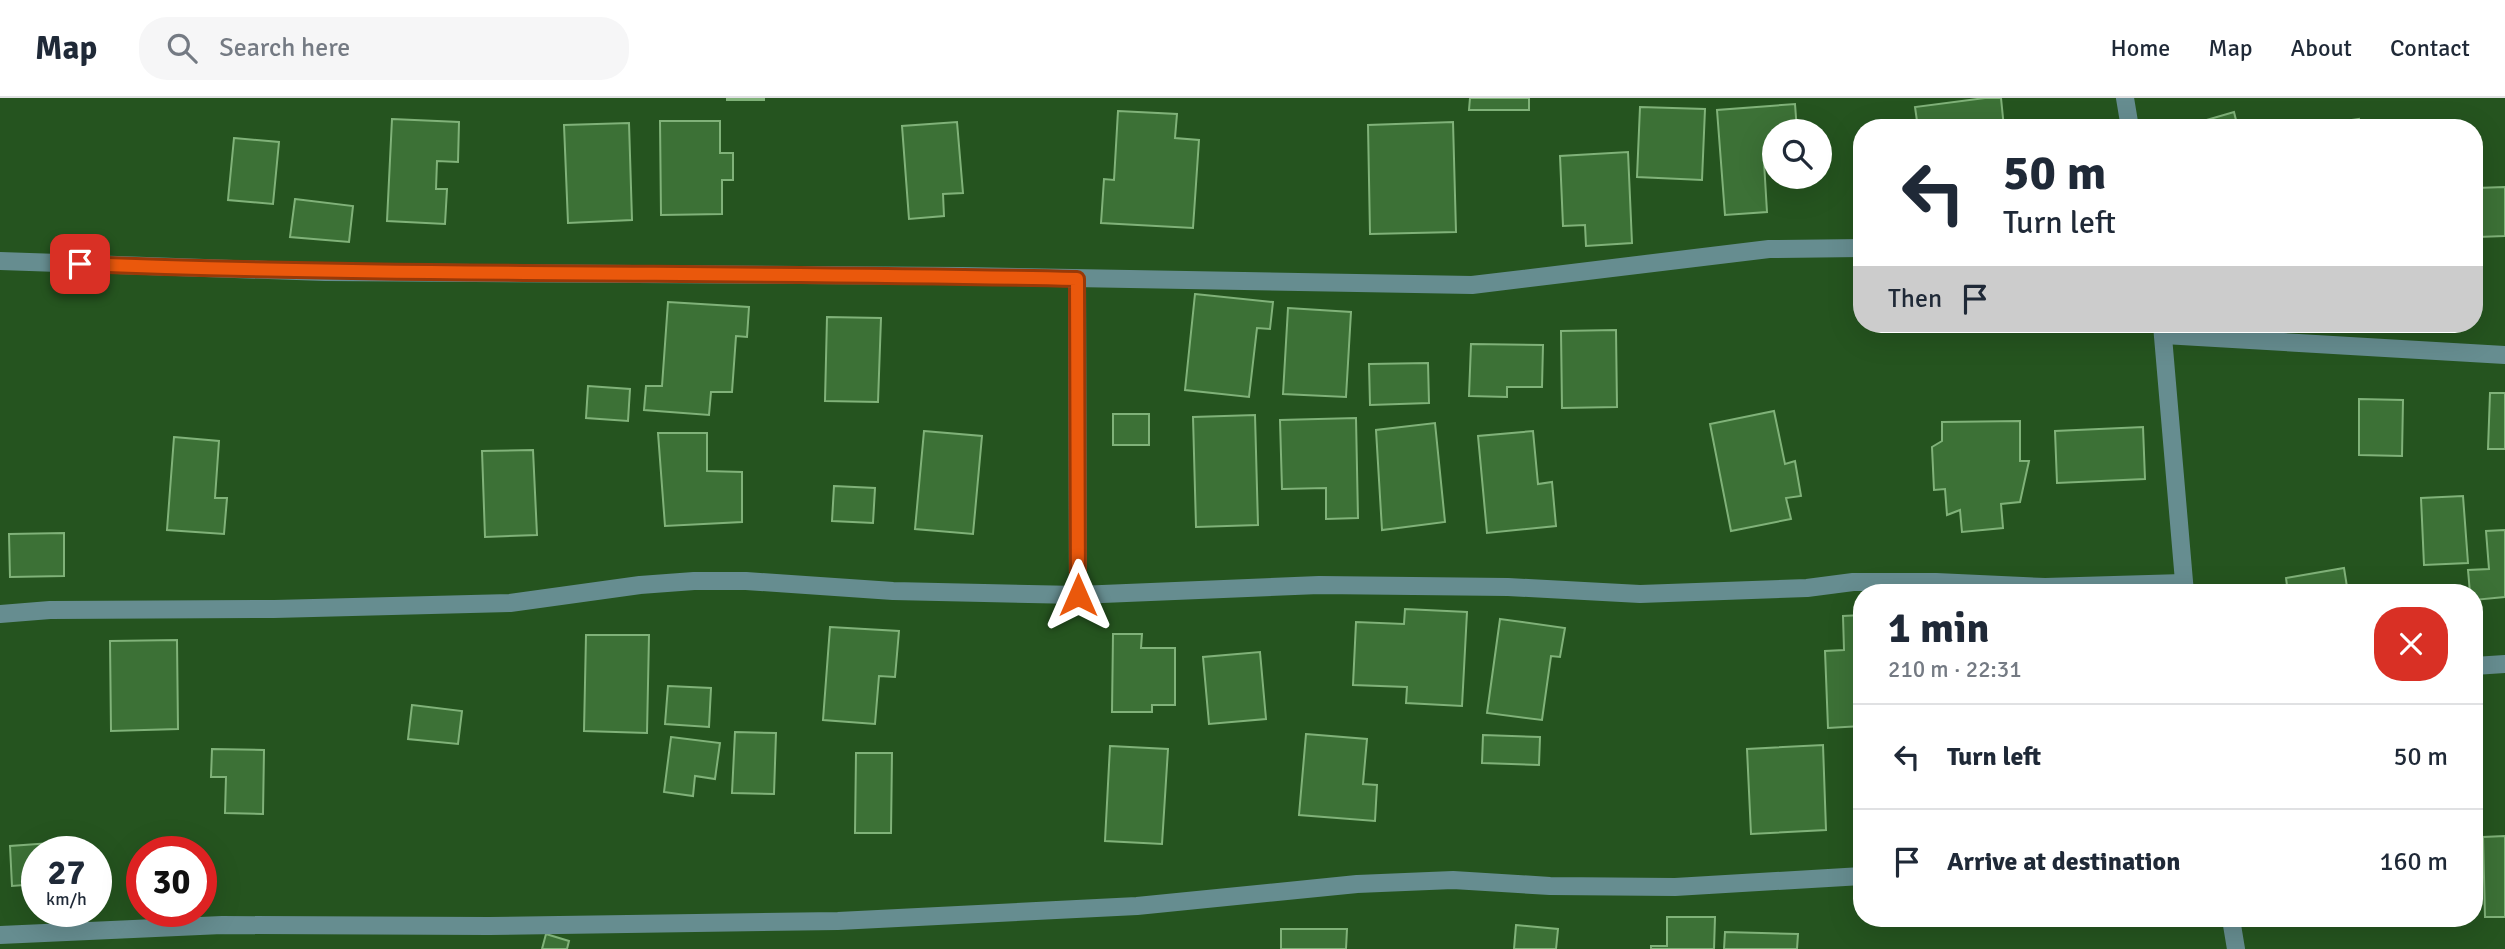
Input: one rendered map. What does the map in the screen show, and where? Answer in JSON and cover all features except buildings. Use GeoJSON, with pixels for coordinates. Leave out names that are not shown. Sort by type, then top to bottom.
{"type":"FeatureCollection","features":[{"type":"Feature","properties":{"kind":"street"},"geometry":{"type":"LineString","coordinates":[[2125,98],[2128,119]]}},
{"type":"Feature","properties":{"kind":"street"},"geometry":{"type":"LineString","coordinates":[[0,261],[325,272],[635,272],[1472,285],[1769,249],[1853,248]]}},
{"type":"Feature","properties":{"kind":"street"},"geometry":{"type":"LineString","coordinates":[[1077,279],[1078,595]]}},
{"type":"Feature","properties":{"kind":"street"},"geometry":{"type":"LineString","coordinates":[[2163,333],[2184,584]]}},
{"type":"Feature","properties":{"kind":"street"},"geometry":{"type":"LineString","coordinates":[[2216,333],[2505,355]]}},
{"type":"Feature","properties":{"kind":"street"},"geometry":{"type":"LineString","coordinates":[[0,614],[50,610],[274,609],[510,603],[640,585],[694,581],[746,581],[892,592],[1078,595],[1319,584],[1508,587],[1640,594],[1807,588],[1853,582],[1980,584]]}},
{"type":"Feature","properties":{"kind":"street"},"geometry":{"type":"LineString","coordinates":[[2483,665],[2505,664]]}},
{"type":"Feature","properties":{"kind":"street"},"geometry":{"type":"LineString","coordinates":[[0,935],[222,925],[489,926],[838,921],[1137,906],[1384,882],[1454,880],[1550,886],[1675,887],[1853,877]]}},
{"type":"Feature","properties":{"kind":"street"},"geometry":{"type":"LineString","coordinates":[[2232,927],[2236,949]]}},
{"type":"Feature","properties":{"kind":"route"},"geometry":{"type":"LineString","coordinates":[[80,264],[325,272],[635,272],[1077,279],[1078,595]]}}]}
